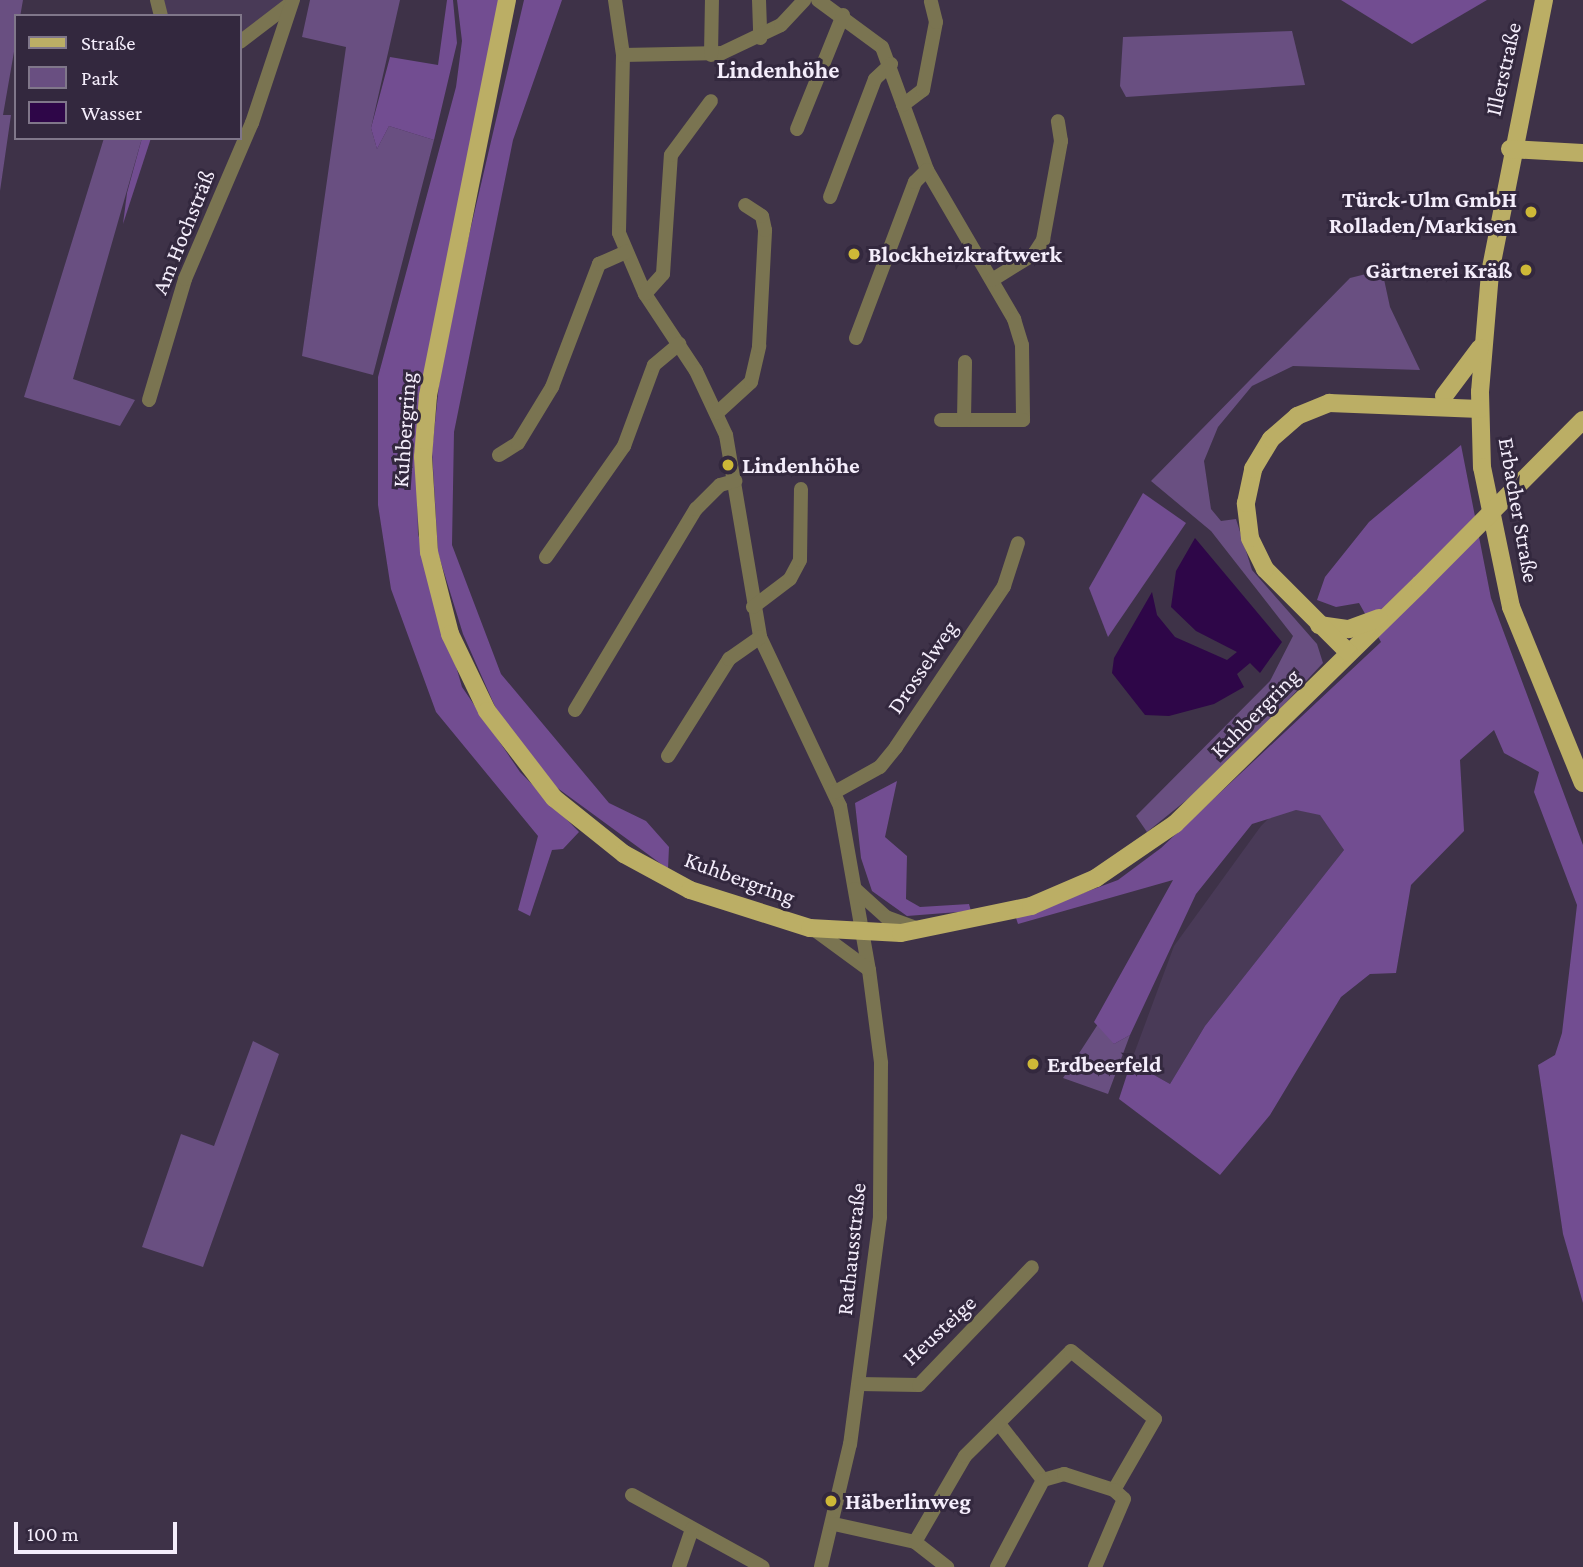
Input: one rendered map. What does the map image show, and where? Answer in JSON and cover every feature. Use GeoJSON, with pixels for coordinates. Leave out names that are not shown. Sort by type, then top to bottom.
{"type":"FeatureCollection","features":[{"type":"Feature","properties":{"kind":"main road","name":"Kuhbergring"},"geometry":{"type":"LineString","coordinates":[[507,0],[426,421],[424,509],[450,634],[487,711],[522,761],[588,828],[690,890],[810,928],[863,932],[924,930],[1049,900],[1131,858],[1206,797],[1583,420]]}},
{"type":"Feature","properties":{"kind":"main road","name":"Illerstraße"},"geometry":{"type":"LineString","coordinates":[[1510,149],[1544,0]]}},
{"type":"Feature","properties":{"kind":"main road"},"geometry":{"type":"LineString","coordinates":[[1517,116],[1525,139],[1542,152]]}},
{"type":"Feature","properties":{"kind":"main road"},"geometry":{"type":"LineString","coordinates":[[1510,149],[1583,153]]}},
{"type":"Feature","properties":{"kind":"main road","name":"Erbacher Straße"},"geometry":{"type":"LineString","coordinates":[[1510,149],[1484,338],[1480,401],[1484,479],[1511,607],[1583,783]]}},
{"type":"Feature","properties":{"kind":"main road"},"geometry":{"type":"LineString","coordinates":[[1444,396],[1484,338]]}},
{"type":"Feature","properties":{"kind":"main road"},"geometry":{"type":"LineString","coordinates":[[1421,404],[1444,396],[1480,401]]}},
{"type":"Feature","properties":{"kind":"main road"},"geometry":{"type":"LineString","coordinates":[[1349,653],[1265,569],[1250,538],[1246,503],[1254,469],[1280,432],[1329,403],[1421,404],[1480,401]]}},
{"type":"Feature","properties":{"kind":"main road"},"geometry":{"type":"LineString","coordinates":[[1318,624],[1357,628],[1395,610]]}},
{"type":"Feature","properties":{"kind":"street"},"geometry":{"type":"LineString","coordinates":[[615,0],[623,55],[615,207],[626,252],[645,294],[679,344],[717,413],[735,481],[753,607],[760,637],[835,792]]}},
{"type":"Feature","properties":{"kind":"street"},"geometry":{"type":"LineString","coordinates":[[711,55],[712,0]]}},
{"type":"Feature","properties":{"kind":"street"},"geometry":{"type":"LineString","coordinates":[[759,0],[760,38]]}},
{"type":"Feature","properties":{"kind":"street"},"geometry":{"type":"LineString","coordinates":[[623,55],[711,55],[760,38],[804,0]]}},
{"type":"Feature","properties":{"kind":"street"},"geometry":{"type":"LineString","coordinates":[[818,0],[873,37],[891,64],[927,170],[992,280],[1022,345],[1023,420],[942,420]]}},
{"type":"Feature","properties":{"kind":"street","name":"Am Hochsträß"},"geometry":{"type":"LineString","coordinates":[[242,40],[292,2]]}},
{"type":"Feature","properties":{"kind":"street","name":"Am Hochsträß"},"geometry":{"type":"LineString","coordinates":[[149,400],[185,279],[252,123],[292,2]]}},
{"type":"Feature","properties":{"kind":"street"},"geometry":{"type":"LineString","coordinates":[[903,105],[923,90],[936,22],[931,2]]}},
{"type":"Feature","properties":{"kind":"street"},"geometry":{"type":"LineString","coordinates":[[795,122],[842,15]]}},
{"type":"Feature","properties":{"kind":"street"},"geometry":{"type":"LineString","coordinates":[[830,197],[833,177],[876,79],[891,64]]}},
{"type":"Feature","properties":{"kind":"street"},"geometry":{"type":"LineString","coordinates":[[645,294],[663,274],[671,155],[711,101]]}},
{"type":"Feature","properties":{"kind":"street"},"geometry":{"type":"LineString","coordinates":[[992,280],[1034,254],[1044,240],[1061,141],[1058,121]]}},
{"type":"Feature","properties":{"kind":"street"},"geometry":{"type":"LineString","coordinates":[[856,338],[858,314],[915,182],[927,170]]}},
{"type":"Feature","properties":{"kind":"street"},"geometry":{"type":"LineString","coordinates":[[717,413],[751,382],[759,346],[765,230],[762,216],[745,205]]}},
{"type":"Feature","properties":{"kind":"street"},"geometry":{"type":"LineString","coordinates":[[499,454],[518,443],[552,387],[599,264],[626,252]]}},
{"type":"Feature","properties":{"kind":"street"},"geometry":{"type":"LineString","coordinates":[[546,558],[624,446],[654,365],[679,344]]}},
{"type":"Feature","properties":{"kind":"street"},"geometry":{"type":"LineString","coordinates":[[964,420],[965,362]]}},
{"type":"Feature","properties":{"kind":"street"},"geometry":{"type":"LineString","coordinates":[[575,710],[696,509],[720,485],[735,481]]}},
{"type":"Feature","properties":{"kind":"street"},"geometry":{"type":"LineString","coordinates":[[753,607],[790,579],[800,560],[801,488]]}},
{"type":"Feature","properties":{"kind":"street","name":"Drosselweg"},"geometry":{"type":"LineString","coordinates":[[835,792],[880,767],[896,747],[1004,586],[1018,543]]}},
{"type":"Feature","properties":{"kind":"street"},"geometry":{"type":"LineString","coordinates":[[668,756],[729,659],[760,637]]}},
{"type":"Feature","properties":{"kind":"street","name":"Rathausstraße"},"geometry":{"type":"LineString","coordinates":[[821,1567],[834,1524],[859,1384],[882,1171],[881,1063],[863,932],[835,792]]}},
{"type":"Feature","properties":{"kind":"street"},"geometry":{"type":"LineString","coordinates":[[855,889],[886,917],[924,930]]}},
{"type":"Feature","properties":{"kind":"street"},"geometry":{"type":"LineString","coordinates":[[810,928],[869,970]]}},
{"type":"Feature","properties":{"kind":"street","name":"Heusteige"},"geometry":{"type":"LineString","coordinates":[[859,1384],[919,1385],[1032,1267]]}},
{"type":"Feature","properties":{"kind":"street"},"geometry":{"type":"LineString","coordinates":[[915,1542],[948,1477],[1071,1352],[1155,1419],[1114,1490]]}},
{"type":"Feature","properties":{"kind":"street"},"geometry":{"type":"LineString","coordinates":[[1000,1425],[1043,1479]]}},
{"type":"Feature","properties":{"kind":"street"},"geometry":{"type":"LineString","coordinates":[[997,1567],[1043,1479],[1065,1474],[1114,1490],[1124,1499],[1095,1567]]}},
{"type":"Feature","properties":{"kind":"street"},"geometry":{"type":"LineString","coordinates":[[632,1495],[763,1567]]}},
{"type":"Feature","properties":{"kind":"street"},"geometry":{"type":"LineString","coordinates":[[834,1524],[915,1542],[947,1567]]}},
{"type":"Feature","properties":{"kind":"street"},"geometry":{"type":"LineString","coordinates":[[679,1567],[692,1529]]}},
{"type":"Feature","properties":{"kind":"shaded area"},"geometry":{"type":"Polygon","coordinates":[[[162,0],[287,0],[242,34],[242,14],[166,14],[162,0]]]}},
{"type":"Feature","properties":{"kind":"shaded area"},"geometry":{"type":"Polygon","coordinates":[[[447,0],[453,0],[457,43],[434,140],[389,126],[377,149],[371,128],[390,57],[438,65],[447,0]]]}},
{"type":"Feature","properties":{"kind":"shaded area"},"geometry":{"type":"Polygon","coordinates":[[[457,0],[500,0],[417,484],[418,534],[462,687],[520,772],[579,832],[563,849],[552,850],[530,916],[518,910],[538,836],[436,712],[391,589],[378,505],[378,377],[456,87],[462,41],[457,0]]]}},
{"type":"Feature","properties":{"kind":"shaded area"},"geometry":{"type":"Polygon","coordinates":[[[524,0],[562,0],[513,140],[454,432],[452,545],[501,674],[609,803],[646,821],[669,847],[668,869],[556,787],[497,711],[463,634],[438,553],[432,451],[443,347],[524,0]]]}},
{"type":"Feature","properties":{"kind":"shaded area"},"geometry":{"type":"Polygon","coordinates":[[[1341,0],[1487,0],[1412,44],[1341,0]]]}},
{"type":"Feature","properties":{"kind":"shaded area"},"geometry":{"type":"Polygon","coordinates":[[[141,140],[150,140],[123,224],[127,193],[141,140]]]}},
{"type":"Feature","properties":{"kind":"shaded area"},"geometry":{"type":"Polygon","coordinates":[[[1461,445],[1491,598],[1583,845],[1583,1303],[1563,1234],[1538,1065],[1555,1055],[1562,1033],[1577,905],[1534,792],[1539,772],[1504,753],[1494,730],[1460,760],[1464,831],[1411,885],[1396,973],[1370,974],[1341,997],[1270,1115],[1220,1175],[1119,1099],[1131,1062],[1170,1084],[1205,1026],[1344,850],[1320,815],[1296,810],[1252,824],[1196,894],[1130,1035],[1114,1044],[1094,1022],[1173,880],[1018,924],[1016,918],[1118,880],[1161,848],[1381,642],[1359,603],[1336,607],[1317,600],[1325,577],[1369,522],[1461,445]]]}},
{"type":"Feature","properties":{"kind":"shaded area"},"geometry":{"type":"Polygon","coordinates":[[[1143,493],[1186,523],[1108,637],[1089,588],[1143,493]]]}},
{"type":"Feature","properties":{"kind":"shaded area"},"geometry":{"type":"Polygon","coordinates":[[[897,781],[885,837],[907,856],[906,899],[920,907],[969,904],[971,911],[907,916],[872,891],[861,858],[855,803],[897,781]]]}},
{"type":"Feature","properties":{"kind":"shaded area"},"geometry":{"type":"Polygon","coordinates":[[[1296,810],[1320,814],[1344,850],[1205,1026],[1170,1084],[1131,1062],[1174,946],[1261,826],[1272,815],[1296,810]]]}},
{"type":"Feature","properties":{"kind":"green space"},"geometry":{"type":"Polygon","coordinates":[[[0,0],[23,0],[21,14],[14,14],[14,52],[3,115],[11,115],[0,191],[0,0]]]}},
{"type":"Feature","properties":{"kind":"green space"},"geometry":{"type":"Polygon","coordinates":[[[310,0],[400,0],[371,128],[377,149],[389,126],[434,140],[373,375],[302,356],[346,47],[302,37],[310,0]]]}},
{"type":"Feature","properties":{"kind":"green space"},"geometry":{"type":"Polygon","coordinates":[[[1292,31],[1305,85],[1126,97],[1120,86],[1123,37],[1292,31]]]}},
{"type":"Feature","properties":{"kind":"green space"},"geometry":{"type":"Polygon","coordinates":[[[103,140],[141,140],[73,379],[135,400],[120,426],[24,397],[103,140]]]}},
{"type":"Feature","properties":{"kind":"green space"},"geometry":{"type":"Polygon","coordinates":[[[1382,270],[1390,307],[1420,370],[1293,366],[1252,386],[1218,427],[1204,461],[1211,509],[1221,521],[1236,519],[1252,570],[1317,644],[1323,663],[1220,773],[1147,832],[1136,816],[1270,681],[1293,636],[1211,531],[1151,481],[1350,278],[1382,270]]]}},
{"type":"Feature","properties":{"kind":"green space"},"geometry":{"type":"Polygon","coordinates":[[[1100,1021],[1114,1044],[1130,1035],[1108,1094],[1063,1078],[1100,1021]]]}},
{"type":"Feature","properties":{"kind":"green space"},"geometry":{"type":"Polygon","coordinates":[[[253,1041],[279,1054],[203,1267],[142,1247],[181,1134],[214,1146],[253,1041]]]}},
{"type":"Feature","properties":{"kind":"water"},"geometry":{"type":"Polygon","coordinates":[[[1195,538],[1282,642],[1260,673],[1250,663],[1237,674],[1244,687],[1214,704],[1169,716],[1145,715],[1112,673],[1114,658],[1152,592],[1157,615],[1175,637],[1227,660],[1237,652],[1196,631],[1171,607],[1176,571],[1195,538]]]}},
{"type":"Feature","properties":{"kind":"place","name":"Türck-Ulm GmbH Rolladen/Markisen"},"geometry":{"type":"Point","coordinates":[1531,212]}},
{"type":"Feature","properties":{"kind":"place","name":"Blockheizkraftwerk"},"geometry":{"type":"Point","coordinates":[854,254]}},
{"type":"Feature","properties":{"kind":"place","name":"Gärtnerei Kräß"},"geometry":{"type":"Point","coordinates":[1526,270]}},
{"type":"Feature","properties":{"kind":"place","name":"Lindenhöhe"},"geometry":{"type":"Point","coordinates":[728,465]}},
{"type":"Feature","properties":{"kind":"place","name":"Erdbeerfeld"},"geometry":{"type":"Point","coordinates":[1033,1064]}},
{"type":"Feature","properties":{"kind":"place","name":"Häberlinweg"},"geometry":{"type":"Point","coordinates":[831,1501]}},
{"type":"Feature","properties":{"kind":"district","name":"Lindenhöhe"},"geometry":{"type":"Point","coordinates":[778,70]}}]}
